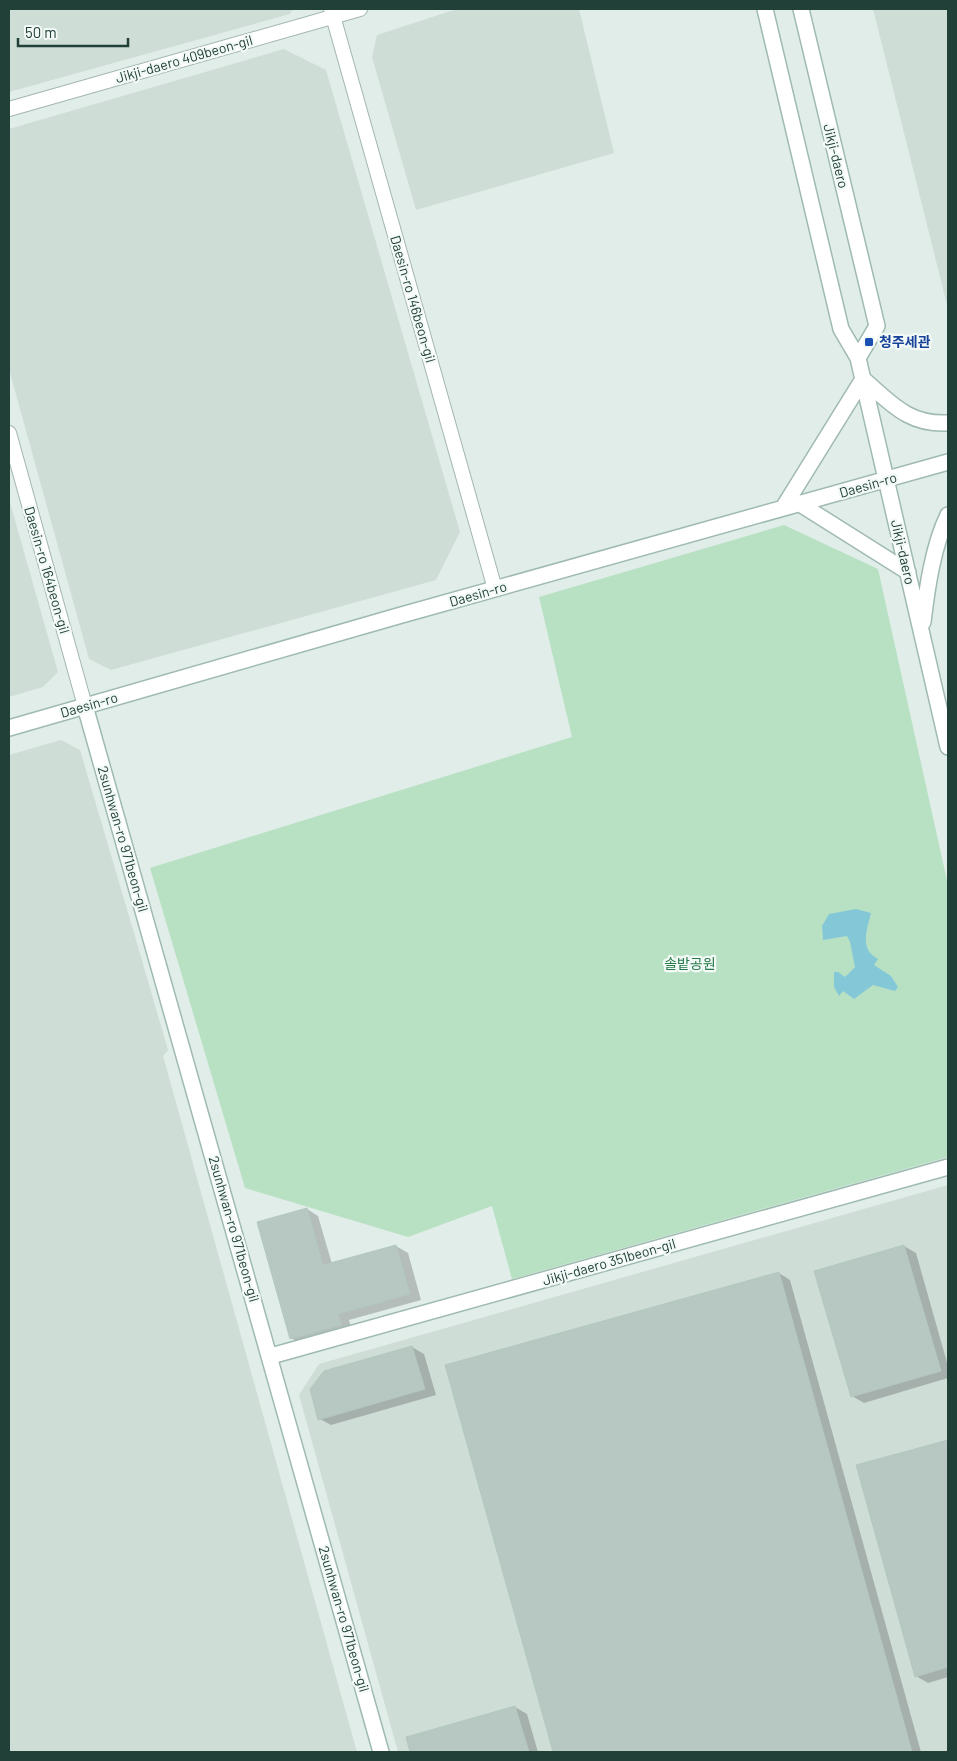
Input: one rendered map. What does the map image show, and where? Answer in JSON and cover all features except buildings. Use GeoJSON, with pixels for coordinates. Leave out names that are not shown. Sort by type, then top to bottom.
{"type":"FeatureCollection","features":[{"type":"Feature","properties":{"kind":"street","name":"Jikji-daero 409beon-gil"},"geometry":{"type":"LineString","coordinates":[[9,110],[332,12],[360,9]]}},
{"type":"Feature","properties":{"kind":"street","name":"Jikji-daero"},"geometry":{"type":"LineString","coordinates":[[765,9],[841,329],[858,358],[948,746]]}},
{"type":"Feature","properties":{"kind":"street","name":"Jikji-daero"},"geometry":{"type":"LineString","coordinates":[[801,9],[877,326],[858,358]]}},
{"type":"Feature","properties":{"kind":"street","name":"Daesin-ro 146beon-gil"},"geometry":{"type":"LineString","coordinates":[[332,12],[495,589]]}},
{"type":"Feature","properties":{"kind":"street"},"geometry":{"type":"LineString","coordinates":[[784,508],[863,379],[904,414],[916,420],[945,421]]}},
{"type":"Feature","properties":{"kind":"street","name":"Daesin-ro 164beon-gil"},"geometry":{"type":"LineString","coordinates":[[9,433],[86,706]]}},
{"type":"Feature","properties":{"kind":"street","name":"Daesin-ro"},"geometry":{"type":"LineString","coordinates":[[9,728],[948,462]]}},
{"type":"Feature","properties":{"kind":"street"},"geometry":{"type":"LineString","coordinates":[[800,504],[908,572]]}},
{"type":"Feature","properties":{"kind":"street"},"geometry":{"type":"LineString","coordinates":[[922,633],[932,568],[943,526],[948,515]]}},
{"type":"Feature","properties":{"kind":"street","name":"2sunhwan-ro 971beon-gil"},"geometry":{"type":"LineString","coordinates":[[86,706],[271,1356],[381,1752]]}},
{"type":"Feature","properties":{"kind":"street","name":"Jikji-daero 351beon-gil"},"geometry":{"type":"LineString","coordinates":[[271,1356],[948,1167]]}},
{"type":"Feature","properties":{"kind":"shaded area"},"geometry":{"type":"Polygon","coordinates":[[[9,9],[293,9],[290,14],[9,92],[9,9]]]}},
{"type":"Feature","properties":{"kind":"shaded area"},"geometry":{"type":"Polygon","coordinates":[[[457,9],[579,9],[614,153],[416,210],[372,57],[377,35],[457,9]]]}},
{"type":"Feature","properties":{"kind":"shaded area"},"geometry":{"type":"Polygon","coordinates":[[[873,9],[948,9],[948,309],[873,9]]]}},
{"type":"Feature","properties":{"kind":"shaded area"},"geometry":{"type":"Polygon","coordinates":[[[284,49],[326,70],[460,532],[436,580],[111,670],[89,659],[9,369],[9,129],[284,49]]]}},
{"type":"Feature","properties":{"kind":"shaded area"},"geometry":{"type":"Polygon","coordinates":[[[9,499],[58,672],[43,687],[9,697],[9,499]]]}},
{"type":"Feature","properties":{"kind":"shaded area"},"geometry":{"type":"Polygon","coordinates":[[[61,740],[80,750],[134,933],[168,1050],[163,1056],[357,1752],[9,1752],[9,755],[61,740]]]}},
{"type":"Feature","properties":{"kind":"shaded area"},"geometry":{"type":"Polygon","coordinates":[[[948,1185],[948,1752],[398,1752],[299,1395],[319,1364],[948,1185]]]}},
{"type":"Feature","properties":{"kind":"green space","name":"솔밭공원"},"geometry":{"type":"Polygon","coordinates":[[[784,525],[878,569],[948,885],[948,1157],[512,1279],[492,1206],[408,1237],[245,1188],[150,868],[572,737],[539,597],[784,525]]]}},
{"type":"Feature","properties":{"kind":"water"},"geometry":{"type":"Polygon","coordinates":[[[856,909],[871,913],[866,932],[866,945],[872,955],[878,959],[874,965],[891,976],[898,987],[895,991],[873,985],[854,999],[843,991],[839,996],[834,987],[834,972],[838,972],[845,977],[855,967],[847,936],[823,940],[822,926],[829,914],[856,909]]]}},
{"type":"Feature","properties":{"kind":"place","name":"청주세관"},"geometry":{"type":"Point","coordinates":[869,342]}}]}
